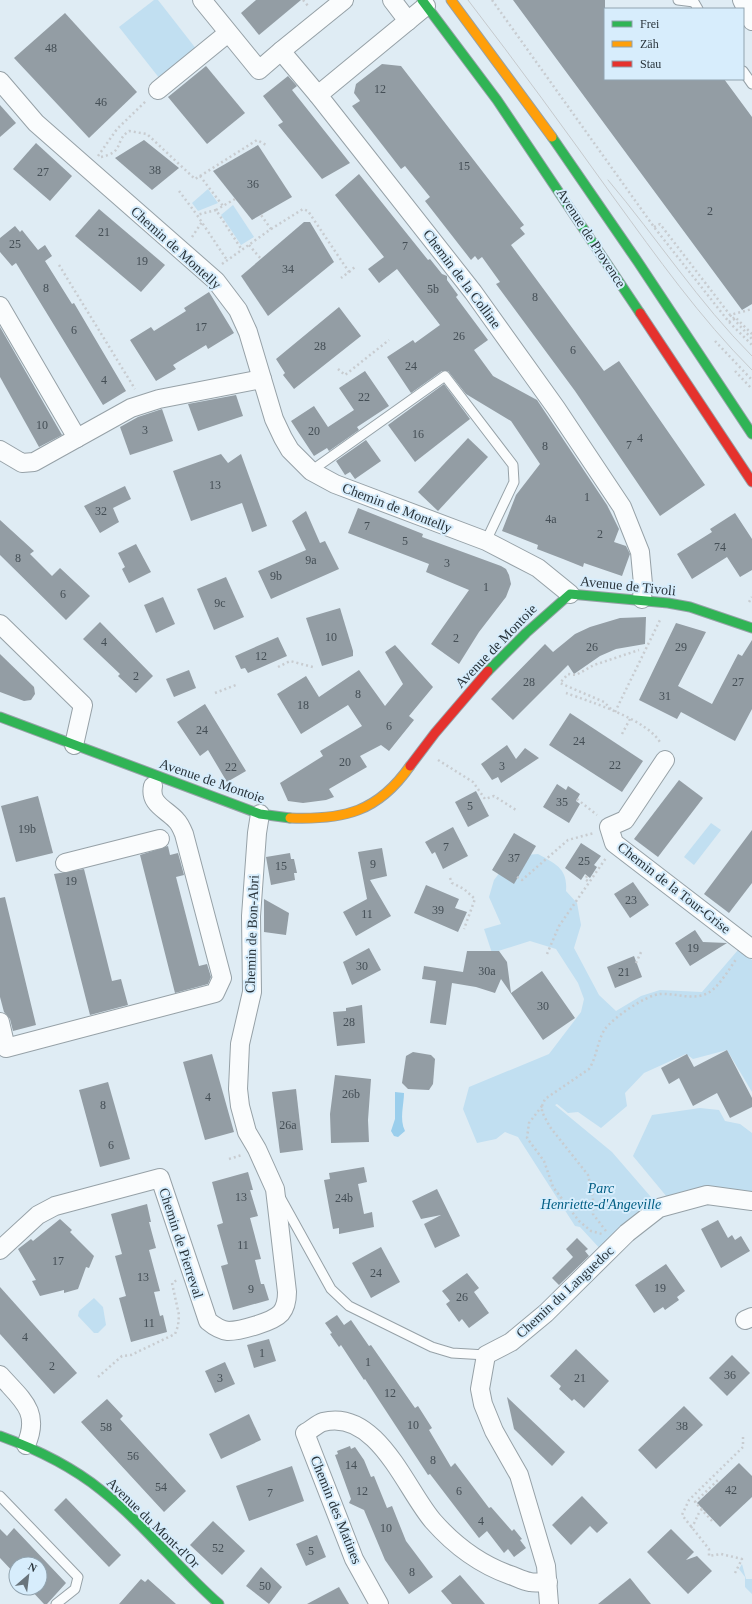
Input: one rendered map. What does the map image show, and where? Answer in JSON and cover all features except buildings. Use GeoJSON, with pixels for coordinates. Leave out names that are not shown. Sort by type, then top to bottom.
{"type":"FeatureCollection","features":[{"type":"Feature","properties":{"kind":"street"},"geometry":{"type":"LineString","coordinates":[[202,0],[259,70],[344,0]]}},
{"type":"Feature","properties":{"kind":"street"},"geometry":{"type":"LineString","coordinates":[[392,0],[408,21]]}},
{"type":"Feature","properties":{"kind":"street","name":"Avenue de Provence"},"geometry":{"type":"LineString","coordinates":[[451,0],[539,118],[638,262],[752,434]]}},
{"type":"Feature","properties":{"kind":"street"},"geometry":{"type":"LineString","coordinates":[[742,0],[752,21]]}},
{"type":"Feature","properties":{"kind":"street"},"geometry":{"type":"LineString","coordinates":[[318,95],[408,21],[424,3]]}},
{"type":"Feature","properties":{"kind":"street","name":"Avenue de Provence"},"geometry":{"type":"LineString","coordinates":[[424,3],[497,100],[558,188],[752,482]]}},
{"type":"Feature","properties":{"kind":"street"},"geometry":{"type":"LineString","coordinates":[[158,90],[228,33]]}},
{"type":"Feature","properties":{"kind":"street","name":"Chemin de la Colline"},"geometry":{"type":"LineString","coordinates":[[281,52],[318,95],[473,292],[556,408],[622,507],[640,552],[643,584],[642,599]]}},
{"type":"Feature","properties":{"kind":"street","name":"Chemin de Montelly"},"geometry":{"type":"LineString","coordinates":[[0,81],[36,123],[216,281],[238,310],[248,332],[274,419],[283,438],[290,450],[311,471],[335,484],[486,541],[538,568],[570,594]]}},
{"type":"Feature","properties":{"kind":"street"},"geometry":{"type":"LineString","coordinates":[[0,306],[77,438]]}},
{"type":"Feature","properties":{"kind":"street"},"geometry":{"type":"LineString","coordinates":[[0,450],[22,463],[34,462],[131,408],[159,399],[262,379]]}},
{"type":"Feature","properties":{"kind":"street","name":"Avenue de Tivoli"},"geometry":{"type":"LineString","coordinates":[[570,594],[642,599],[690,607],[752,628]]}},
{"type":"Feature","properties":{"kind":"street","name":"Avenue de Montoie"},"geometry":{"type":"LineString","coordinates":[[0,717],[156,777],[260,814],[314,818],[334,816],[361,810],[376,802],[396,786],[422,750],[460,703],[532,626],[570,594]]}},
{"type":"Feature","properties":{"kind":"street"},"geometry":{"type":"LineString","coordinates":[[0,624],[84,705],[74,745]]}},
{"type":"Feature","properties":{"kind":"street","name":"Chemin de la Tour-Grise"},"geometry":{"type":"LineString","coordinates":[[664,760],[625,820],[612,835],[750,947]]}},
{"type":"Feature","properties":{"kind":"street"},"geometry":{"type":"LineString","coordinates":[[0,1022],[6,1048],[215,993],[222,978],[184,834],[177,820],[154,800],[152,792],[153,786]]}},
{"type":"Feature","properties":{"kind":"street","name":"Chemin de Bon-Abri"},"geometry":{"type":"LineString","coordinates":[[260,814],[257,833],[251,916],[252,992],[240,1044],[238,1089],[247,1132],[257,1149],[275,1189],[287,1300]]}},
{"type":"Feature","properties":{"kind":"street"},"geometry":{"type":"LineString","coordinates":[[64,863],[160,839]]}},
{"type":"Feature","properties":{"kind":"street","name":"Chemin de Pierreval"},"geometry":{"type":"LineString","coordinates":[[0,1250],[38,1215],[55,1206],[160,1178],[208,1321],[218,1328],[228,1331],[269,1321],[280,1313],[287,1300]]}},
{"type":"Feature","properties":{"kind":"street","name":"Chemin du Languedoc"},"geometry":{"type":"LineString","coordinates":[[486,1355],[511,1342],[546,1313],[627,1233],[659,1208],[707,1195],[752,1201]]}},
{"type":"Feature","properties":{"kind":"street"},"geometry":{"type":"LineString","coordinates":[[486,1355],[480,1389],[494,1431],[519,1475],[546,1566],[549,1604]]}},
{"type":"Feature","properties":{"kind":"street"},"geometry":{"type":"LineString","coordinates":[[0,1375],[30,1412],[32,1425],[26,1445]]}},
{"type":"Feature","properties":{"kind":"street","name":"Chemin des Matines"},"geometry":{"type":"LineString","coordinates":[[379,1604],[354,1559],[305,1433],[322,1422],[335,1420],[348,1422],[375,1438],[432,1520],[451,1540],[471,1556],[489,1567],[529,1582],[548,1582]]}},
{"type":"Feature","properties":{"kind":"street","name":"Avenue du Mont-d'Or"},"geometry":{"type":"LineString","coordinates":[[0,1436],[46,1454],[79,1474],[112,1500],[199,1587],[219,1604]]}},
{"type":"Feature","properties":{"kind":"lane"},"geometry":{"type":"LineString","coordinates":[[678,0],[694,2],[697,8]]}},
{"type":"Feature","properties":{"kind":"lane"},"geometry":{"type":"LineString","coordinates":[[744,72],[752,84]]}},
{"type":"Feature","properties":{"kind":"lane"},"geometry":{"type":"LineString","coordinates":[[311,471],[445,376],[513,465],[514,482],[486,541]]}},
{"type":"Feature","properties":{"kind":"lane","name":"Chemin de Bon-Abri"},"geometry":{"type":"LineString","coordinates":[[275,1189],[290,1212],[331,1289],[349,1306],[432,1347],[452,1353],[486,1355]]}},
{"type":"Feature","properties":{"kind":"lane"},"geometry":{"type":"LineString","coordinates":[[0,1496],[78,1577],[75,1589],[56,1604]]}},
{"type":"Feature","properties":{"kind":"path"},"geometry":{"type":"LineString","coordinates":[[492,0],[654,227],[729,322],[752,345]]}},
{"type":"Feature","properties":{"kind":"path"},"geometry":{"type":"LineString","coordinates":[[158,90],[117,129],[97,158],[112,155],[120,145],[124,134],[129,131],[140,132],[146,134],[195,179],[257,140],[268,146]]}},
{"type":"Feature","properties":{"kind":"path"},"geometry":{"type":"LineString","coordinates":[[200,176],[223,206]]}},
{"type":"Feature","properties":{"kind":"path"},"geometry":{"type":"LineString","coordinates":[[179,191],[227,260]]}},
{"type":"Feature","properties":{"kind":"path"},"geometry":{"type":"LineString","coordinates":[[197,215],[216,210],[235,199]]}},
{"type":"Feature","properties":{"kind":"path"},"geometry":{"type":"LineString","coordinates":[[220,265],[302,209],[308,210],[349,272]]}},
{"type":"Feature","properties":{"kind":"path"},"geometry":{"type":"LineString","coordinates":[[216,210],[242,250]]}},
{"type":"Feature","properties":{"kind":"path"},"geometry":{"type":"LineString","coordinates":[[261,215],[271,229]]}},
{"type":"Feature","properties":{"kind":"path"},"geometry":{"type":"LineString","coordinates":[[191,239],[202,222]]}},
{"type":"Feature","properties":{"kind":"path"},"geometry":{"type":"LineString","coordinates":[[654,227],[660,224],[730,315],[752,339]]}},
{"type":"Feature","properties":{"kind":"path"},"geometry":{"type":"LineString","coordinates":[[249,245],[261,259]]}},
{"type":"Feature","properties":{"kind":"path"},"geometry":{"type":"LineString","coordinates":[[59,265],[143,404]]}},
{"type":"Feature","properties":{"kind":"path"},"geometry":{"type":"LineString","coordinates":[[341,278],[356,266]]}},
{"type":"Feature","properties":{"kind":"path"},"geometry":{"type":"LineString","coordinates":[[730,315],[752,309]]}},
{"type":"Feature","properties":{"kind":"path"},"geometry":{"type":"LineString","coordinates":[[729,322],[735,317],[752,334]]}},
{"type":"Feature","properties":{"kind":"path"},"geometry":{"type":"LineString","coordinates":[[338,369],[346,375],[389,340]]}},
{"type":"Feature","properties":{"kind":"path"},"geometry":{"type":"LineString","coordinates":[[749,602],[752,597]]}},
{"type":"Feature","properties":{"kind":"path"},"geometry":{"type":"LineString","coordinates":[[615,712],[662,615]]}},
{"type":"Feature","properties":{"kind":"path"},"geometry":{"type":"LineString","coordinates":[[639,650],[594,665],[576,675],[568,674],[560,683],[604,702],[615,712],[655,734],[660,742],[664,760]]}},
{"type":"Feature","properties":{"kind":"path"},"geometry":{"type":"LineString","coordinates":[[278,667],[290,661],[313,667]]}},
{"type":"Feature","properties":{"kind":"path"},"geometry":{"type":"LineString","coordinates":[[215,693],[236,685]]}},
{"type":"Feature","properties":{"kind":"path"},"geometry":{"type":"LineString","coordinates":[[566,693],[611,709]]}},
{"type":"Feature","properties":{"kind":"path"},"geometry":{"type":"LineString","coordinates":[[622,734],[630,719]]}},
{"type":"Feature","properties":{"kind":"path"},"geometry":{"type":"LineString","coordinates":[[422,750],[473,782],[485,799],[494,796],[516,810]]}},
{"type":"Feature","properties":{"kind":"path"},"geometry":{"type":"LineString","coordinates":[[577,799],[612,835]]}},
{"type":"Feature","properties":{"kind":"path"},"geometry":{"type":"LineString","coordinates":[[517,877],[522,880],[568,840],[591,835],[612,835]]}},
{"type":"Feature","properties":{"kind":"path"},"geometry":{"type":"LineString","coordinates":[[547,954],[559,926],[589,882],[612,835]]}},
{"type":"Feature","properties":{"kind":"path"},"geometry":{"type":"LineString","coordinates":[[587,876],[585,879],[589,882]]}},
{"type":"Feature","properties":{"kind":"path"},"geometry":{"type":"LineString","coordinates":[[450,878],[452,883],[464,889],[475,899],[464,929]]}},
{"type":"Feature","properties":{"kind":"path"},"geometry":{"type":"LineString","coordinates":[[607,1231],[602,1234],[591,1231],[579,1221],[553,1187],[544,1162],[527,1138],[529,1123],[542,1106],[545,1099],[589,1069],[593,1063],[605,1030],[631,1007],[642,1000],[659,994],[694,998],[707,993],[718,984],[750,947]]}},
{"type":"Feature","properties":{"kind":"path"},"geometry":{"type":"LineString","coordinates":[[636,962],[642,950]]}},
{"type":"Feature","properties":{"kind":"path"},"geometry":{"type":"LineString","coordinates":[[542,1106],[542,1112],[550,1127],[588,1175],[592,1186],[595,1217]]}},
{"type":"Feature","properties":{"kind":"path"},"geometry":{"type":"LineString","coordinates":[[98,1377],[122,1356],[131,1356],[175,1334],[180,1320],[172,1283]]}},
{"type":"Feature","properties":{"kind":"path"},"geometry":{"type":"LineString","coordinates":[[735,1573],[742,1559],[721,1554],[709,1556],[709,1549],[682,1515],[687,1503],[743,1447],[743,1436]]}},
{"type":"Feature","properties":{"kind":"path"},"geometry":{"type":"LineString","coordinates":[[712,1521],[695,1502],[719,1481],[714,1476]]}},
{"type":"Feature","properties":{"kind":"path"},"geometry":{"type":"LineString","coordinates":[[691,1528],[698,1513],[702,1510]]}},
{"type":"Feature","properties":{"kind":"green space"},"geometry":{"type":"Polygon","coordinates":[[[154,0],[158,0],[197,50],[160,79],[119,27],[154,0]]]}},
{"type":"Feature","properties":{"kind":"green space"},"geometry":{"type":"Polygon","coordinates":[[[208,189],[218,203],[198,211],[192,203],[208,189]]]}},
{"type":"Feature","properties":{"kind":"green space"},"geometry":{"type":"Polygon","coordinates":[[[233,205],[254,237],[241,245],[221,215],[233,205]]]}},
{"type":"Feature","properties":{"kind":"green space"},"geometry":{"type":"Polygon","coordinates":[[[711,823],[721,830],[694,865],[684,857],[711,823]]]}},
{"type":"Feature","properties":{"kind":"green space","name":"Parc Henriette-d'Angeville"},"geometry":{"type":"Polygon","coordinates":[[[538,854],[555,864],[563,872],[566,891],[577,903],[581,925],[574,948],[599,995],[616,1011],[641,996],[660,990],[702,992],[738,950],[752,960],[752,1092],[727,1050],[693,1059],[686,1054],[644,1073],[625,1093],[627,1106],[601,1128],[578,1112],[568,1113],[557,1104],[555,1105],[612,1152],[657,1204],[603,1252],[580,1227],[575,1226],[518,1137],[505,1132],[496,1139],[477,1143],[463,1109],[469,1087],[549,1054],[581,1012],[584,999],[578,983],[556,949],[530,941],[492,953],[484,929],[501,924],[489,897],[494,880],[512,856],[538,854]]]}},
{"type":"Feature","properties":{"kind":"green space"},"geometry":{"type":"Polygon","coordinates":[[[700,1108],[719,1110],[725,1121],[740,1124],[752,1133],[752,1198],[667,1197],[633,1156],[652,1115],[700,1108]]]}},
{"type":"Feature","properties":{"kind":"green space"},"geometry":{"type":"Polygon","coordinates":[[[94,1298],[103,1307],[106,1325],[98,1333],[94,1333],[78,1316],[79,1311],[94,1298]]]}},
{"type":"Feature","properties":{"kind":"green space"},"geometry":{"type":"Polygon","coordinates":[[[742,1564],[746,1579],[752,1579],[752,1594],[745,1587],[745,1577],[739,1569],[742,1564]]]}},
{"type":"Feature","properties":{"kind":"shaded area"},"geometry":{"type":"Polygon","coordinates":[[[395,1092],[404,1093],[402,1122],[405,1131],[398,1137],[394,1136],[391,1131],[395,1119],[395,1092]]]}},
{"type":"Feature","properties":{"kind":"tram line"},"geometry":{"type":"LineString","coordinates":[[468,0],[680,287],[733,350],[752,370]]}},
{"type":"Feature","properties":{"kind":"tram line"},"geometry":{"type":"LineString","coordinates":[[608,180],[696,292],[752,356]]}},
{"type":"Feature","properties":{"kind":"traffic: fast"},"geometry":{"type":"LineString","coordinates":[[422,0],[497,100],[640,313]]}},
{"type":"Feature","properties":{"kind":"traffic: fast"},"geometry":{"type":"LineString","coordinates":[[552,137],[638,262],[752,434]]}},
{"type":"Feature","properties":{"kind":"traffic: fast"},"geometry":{"type":"LineString","coordinates":[[488,671],[526,633],[570,594],[668,603],[690,607],[752,628]]}},
{"type":"Feature","properties":{"kind":"traffic: fast"},"geometry":{"type":"LineString","coordinates":[[0,717],[260,814],[290,818]]}},
{"type":"Feature","properties":{"kind":"traffic: fast"},"geometry":{"type":"LineString","coordinates":[[0,1436],[53,1459],[90,1481],[132,1517],[189,1576],[219,1604]]}},
{"type":"Feature","properties":{"kind":"traffic: slow"},"geometry":{"type":"LineString","coordinates":[[451,0],[552,137]]}},
{"type":"Feature","properties":{"kind":"traffic: slow"},"geometry":{"type":"LineString","coordinates":[[290,818],[327,817],[343,815],[358,810],[385,794],[398,782],[410,766]]}},
{"type":"Feature","properties":{"kind":"traffic: jam"},"geometry":{"type":"LineString","coordinates":[[640,313],[752,482]]}},
{"type":"Feature","properties":{"kind":"traffic: jam"},"geometry":{"type":"LineString","coordinates":[[410,766],[435,733],[488,671]]}}]}
